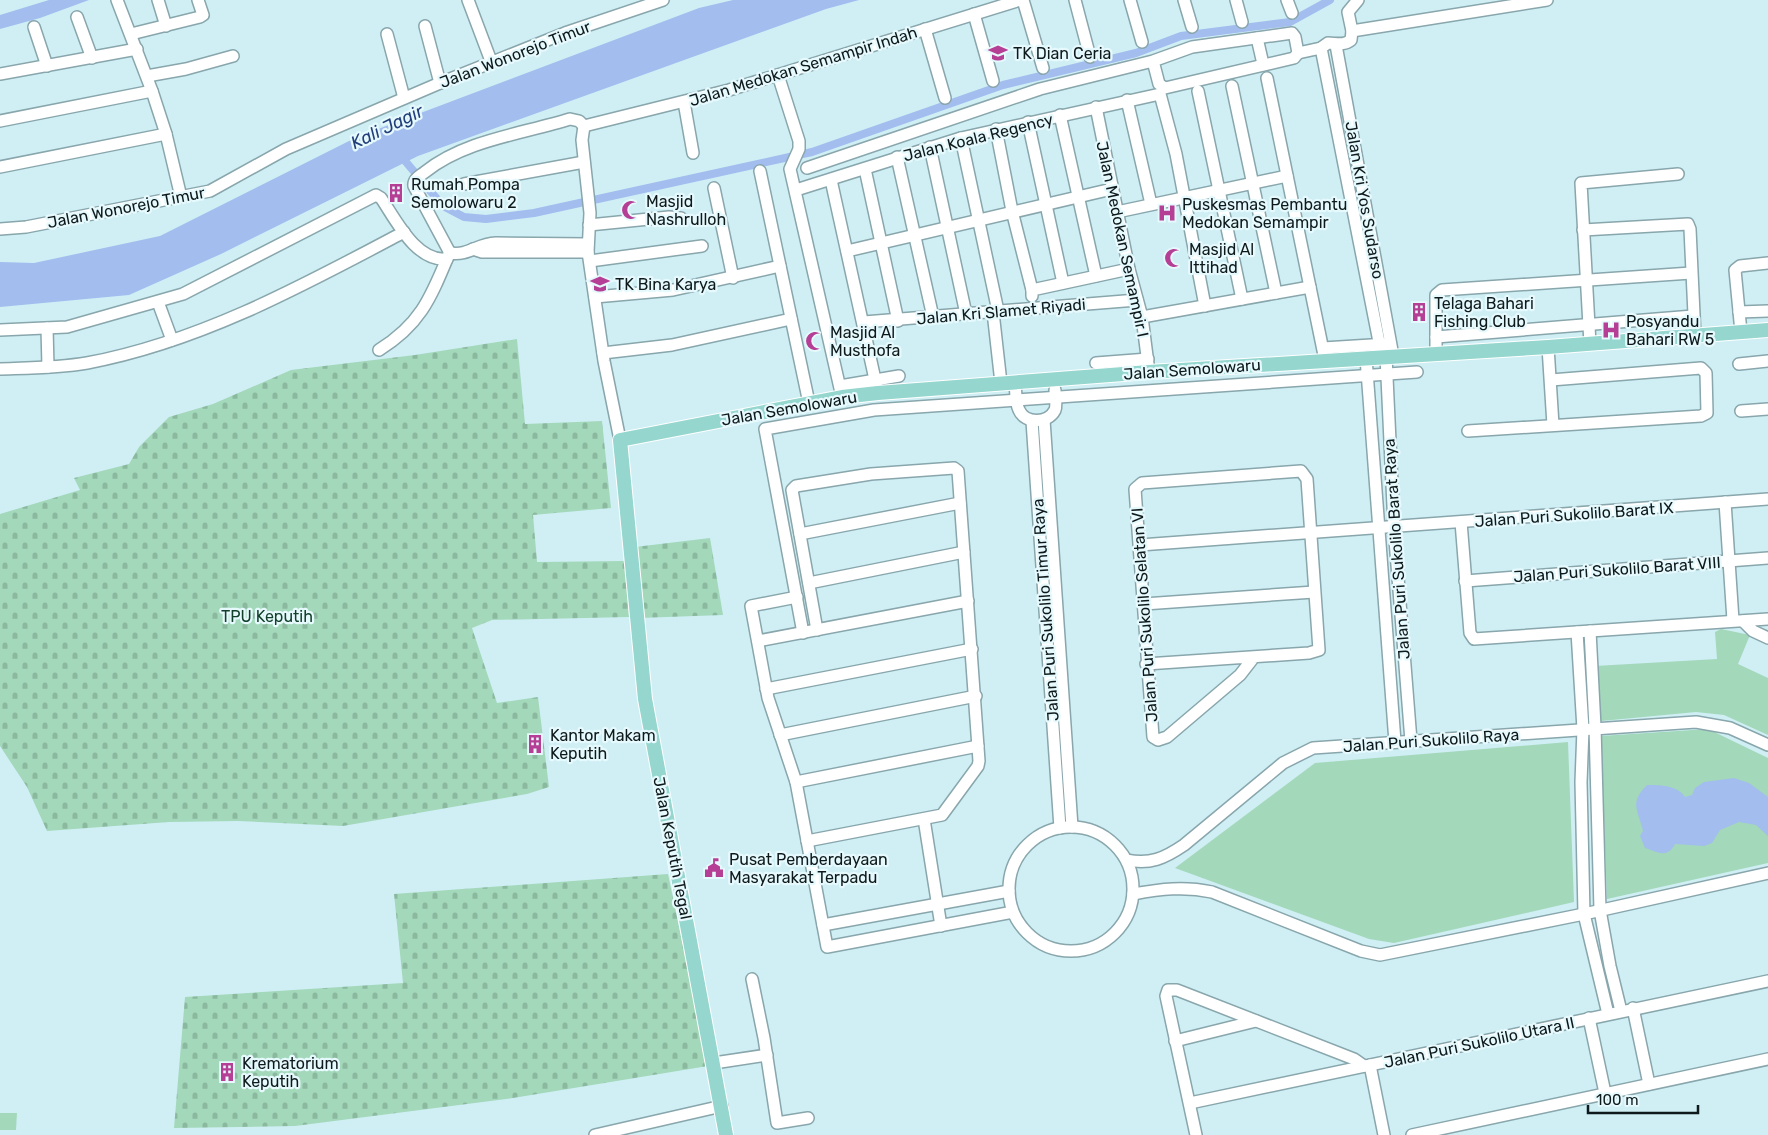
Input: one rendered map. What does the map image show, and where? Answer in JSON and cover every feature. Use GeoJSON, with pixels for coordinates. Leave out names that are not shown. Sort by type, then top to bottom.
{"type":"FeatureCollection","features":[{"type":"Feature","properties":{"kind":"main road","name":"Jalan Semolowaru"},"geometry":{"type":"LineString","coordinates":[[620,440],[809,403],[841,392],[877,386],[1001,383],[1016,391],[1055,388],[1149,366],[1324,354],[1366,367],[1387,358],[1436,353],[1549,353],[1590,344],[1768,330]]}},
{"type":"Feature","properties":{"kind":"main road","name":"Jalan Keputih Tegal"},"geometry":{"type":"LineString","coordinates":[[620,440],[645,699],[726,1135]]}},
{"type":"Feature","properties":{"kind":"street"},"geometry":{"type":"LineString","coordinates":[[118,0],[147,76],[166,134],[181,197]]}},
{"type":"Feature","properties":{"kind":"street"},"geometry":{"type":"LineString","coordinates":[[158,0],[166,26]]}},
{"type":"Feature","properties":{"kind":"street"},"geometry":{"type":"LineString","coordinates":[[131,34],[200,18],[203,15],[198,0]]}},
{"type":"Feature","properties":{"kind":"street"},"geometry":{"type":"LineString","coordinates":[[468,0],[492,61]]}},
{"type":"Feature","properties":{"kind":"street","name":"Jalan Wonorejo Timur"},"geometry":{"type":"LineString","coordinates":[[0,229],[26,226],[210,192],[286,149],[404,98],[492,61],[581,27],[650,2],[664,0]]}},
{"type":"Feature","properties":{"kind":"street"},"geometry":{"type":"LineString","coordinates":[[1021,0],[1043,68]]}},
{"type":"Feature","properties":{"kind":"street","name":"Jalan Medokan Semampir Indah"},"geometry":{"type":"LineString","coordinates":[[584,126],[684,102],[778,75],[1021,0]]}},
{"type":"Feature","properties":{"kind":"street"},"geometry":{"type":"LineString","coordinates":[[1075,0],[1090,57]]}},
{"type":"Feature","properties":{"kind":"street"},"geometry":{"type":"LineString","coordinates":[[1130,0],[1142,42]]}},
{"type":"Feature","properties":{"kind":"street"},"geometry":{"type":"LineString","coordinates":[[1184,0],[1192,27]]}},
{"type":"Feature","properties":{"kind":"street"},"geometry":{"type":"LineString","coordinates":[[1236,0],[1242,22]]}},
{"type":"Feature","properties":{"kind":"street"},"geometry":{"type":"LineString","coordinates":[[1288,0],[1292,13]]}},
{"type":"Feature","properties":{"kind":"street"},"geometry":{"type":"LineString","coordinates":[[1336,45],[1350,42],[1352,31],[1348,12],[1358,0]]}},
{"type":"Feature","properties":{"kind":"street"},"geometry":{"type":"LineString","coordinates":[[1352,31],[1547,0]]}},
{"type":"Feature","properties":{"kind":"street"},"geometry":{"type":"LineString","coordinates":[[974,14],[993,80]]}},
{"type":"Feature","properties":{"kind":"street"},"geometry":{"type":"LineString","coordinates":[[77,17],[92,58]]}},
{"type":"Feature","properties":{"kind":"street"},"geometry":{"type":"LineString","coordinates":[[425,26],[440,83]]}},
{"type":"Feature","properties":{"kind":"street"},"geometry":{"type":"LineString","coordinates":[[34,27],[47,66]]}},
{"type":"Feature","properties":{"kind":"street"},"geometry":{"type":"LineString","coordinates":[[925,29],[946,98]]}},
{"type":"Feature","properties":{"kind":"street"},"geometry":{"type":"LineString","coordinates":[[387,34],[404,98]]}},
{"type":"Feature","properties":{"kind":"street"},"geometry":{"type":"LineString","coordinates":[[807,168],[1040,88],[1153,61],[1192,47],[1292,34],[1295,37],[1297,55]]}},
{"type":"Feature","properties":{"kind":"street"},"geometry":{"type":"LineString","coordinates":[[1257,38],[1263,64]]}},
{"type":"Feature","properties":{"kind":"street","name":"Jalan Koala Regency"},"geometry":{"type":"LineString","coordinates":[[796,190],[961,138],[1158,94],[1321,48],[1328,42],[1336,45]]}},
{"type":"Feature","properties":{"kind":"street","name":"Jalan Kri Yos Sudarso"},"geometry":{"type":"LineString","coordinates":[[1336,45],[1376,257],[1387,358]]}},
{"type":"Feature","properties":{"kind":"street","name":"Jalan Kri Yos Sudarso"},"geometry":{"type":"LineString","coordinates":[[1321,48],[1364,260],[1387,358]]}},
{"type":"Feature","properties":{"kind":"street"},"geometry":{"type":"LineString","coordinates":[[0,73],[137,49]]}},
{"type":"Feature","properties":{"kind":"street"},"geometry":{"type":"LineString","coordinates":[[147,76],[186,69],[233,56]]}},
{"type":"Feature","properties":{"kind":"street"},"geometry":{"type":"LineString","coordinates":[[1153,61],[1163,92],[1204,306]]}},
{"type":"Feature","properties":{"kind":"street"},"geometry":{"type":"LineString","coordinates":[[778,75],[799,141],[798,149],[791,165],[791,177],[796,190],[841,392]]}},
{"type":"Feature","properties":{"kind":"street"},"geometry":{"type":"LineString","coordinates":[[1267,78],[1324,354],[1387,358],[1417,372]]}},
{"type":"Feature","properties":{"kind":"street"},"geometry":{"type":"LineString","coordinates":[[1232,86],[1276,293]]}},
{"type":"Feature","properties":{"kind":"street"},"geometry":{"type":"LineString","coordinates":[[0,121],[152,91]]}},
{"type":"Feature","properties":{"kind":"street"},"geometry":{"type":"LineString","coordinates":[[1198,91],[1242,299]]}},
{"type":"Feature","properties":{"kind":"street"},"geometry":{"type":"LineString","coordinates":[[1127,100],[1151,204]]}},
{"type":"Feature","properties":{"kind":"street"},"geometry":{"type":"LineString","coordinates":[[684,102],[694,154]]}},
{"type":"Feature","properties":{"kind":"street","name":"Jalan Medokan Semampir I"},"geometry":{"type":"LineString","coordinates":[[1096,107],[1129,270],[1142,317],[1149,366]]}},
{"type":"Feature","properties":{"kind":"street"},"geometry":{"type":"LineString","coordinates":[[1060,116],[1096,276]]}},
{"type":"Feature","properties":{"kind":"street"},"geometry":{"type":"LineString","coordinates":[[380,350],[405,332],[421,313],[441,279],[449,256],[414,186],[420,176],[440,160],[469,148],[570,119],[579,121],[584,126],[582,140],[590,213],[589,253],[603,353],[620,440]]}},
{"type":"Feature","properties":{"kind":"street"},"geometry":{"type":"LineString","coordinates":[[1336,123],[1350,120]]}},
{"type":"Feature","properties":{"kind":"street"},"geometry":{"type":"LineString","coordinates":[[1028,122],[1063,283]]}},
{"type":"Feature","properties":{"kind":"street"},"geometry":{"type":"LineString","coordinates":[[996,129],[1012,211],[1032,290],[1032,308]]}},
{"type":"Feature","properties":{"kind":"street"},"geometry":{"type":"LineString","coordinates":[[0,167],[166,134]]}},
{"type":"Feature","properties":{"kind":"street"},"geometry":{"type":"LineString","coordinates":[[961,138],[980,220],[996,311],[1001,383]]}},
{"type":"Feature","properties":{"kind":"street"},"geometry":{"type":"LineString","coordinates":[[930,147],[966,314]]}},
{"type":"Feature","properties":{"kind":"street"},"geometry":{"type":"LineString","coordinates":[[898,157],[933,317]]}},
{"type":"Feature","properties":{"kind":"street"},"geometry":{"type":"LineString","coordinates":[[464,184],[584,162]]}},
{"type":"Feature","properties":{"kind":"street"},"geometry":{"type":"LineString","coordinates":[[865,169],[898,321]]}},
{"type":"Feature","properties":{"kind":"street"},"geometry":{"type":"LineString","coordinates":[[760,171],[809,403]]}},
{"type":"Feature","properties":{"kind":"street"},"geometry":{"type":"LineString","coordinates":[[1590,344],[1581,182],[1678,174]]}},
{"type":"Feature","properties":{"kind":"street"},"geometry":{"type":"LineString","coordinates":[[1117,212],[1184,196],[1287,176]]}},
{"type":"Feature","properties":{"kind":"street"},"geometry":{"type":"LineString","coordinates":[[831,180],[877,386],[899,376]]}},
{"type":"Feature","properties":{"kind":"street"},"geometry":{"type":"LineString","coordinates":[[714,188],[733,278]]}},
{"type":"Feature","properties":{"kind":"street"},"geometry":{"type":"LineString","coordinates":[[847,251],[1112,189]]}},
{"type":"Feature","properties":{"kind":"street"},"geometry":{"type":"LineString","coordinates":[[0,330],[67,327],[183,294],[376,195],[381,198],[404,232],[424,254],[436,260],[473,249],[482,252],[589,253],[702,246]]}},
{"type":"Feature","properties":{"kind":"street"},"geometry":{"type":"LineString","coordinates":[[589,225],[669,217],[681,218]]}},
{"type":"Feature","properties":{"kind":"street"},"geometry":{"type":"LineString","coordinates":[[1583,230],[1686,223],[1690,229],[1695,336]]}},
{"type":"Feature","properties":{"kind":"street"},"geometry":{"type":"LineString","coordinates":[[0,369],[87,363],[196,333],[311,281],[404,232]]}},
{"type":"Feature","properties":{"kind":"street"},"geometry":{"type":"LineString","coordinates":[[1364,260],[1376,257]]}},
{"type":"Feature","properties":{"kind":"street"},"geometry":{"type":"LineString","coordinates":[[1741,332],[1736,268],[1768,264]]}},
{"type":"Feature","properties":{"kind":"street"},"geometry":{"type":"LineString","coordinates":[[595,297],[673,290],[780,266]]}},
{"type":"Feature","properties":{"kind":"street"},"geometry":{"type":"LineString","coordinates":[[1032,290],[1129,270]]}},
{"type":"Feature","properties":{"kind":"street"},"geometry":{"type":"LineString","coordinates":[[1436,353],[1436,295],[1442,290],[1691,273]]}},
{"type":"Feature","properties":{"kind":"street"},"geometry":{"type":"LineString","coordinates":[[1142,317],[1310,287]]}},
{"type":"Feature","properties":{"kind":"street","name":"Jalan Kri Slamet Riyadi"},"geometry":{"type":"LineString","coordinates":[[864,322],[898,321],[1137,300]]}},
{"type":"Feature","properties":{"kind":"street"},"geometry":{"type":"LineString","coordinates":[[158,302],[172,340]]}},
{"type":"Feature","properties":{"kind":"street"},"geometry":{"type":"LineString","coordinates":[[1739,312],[1768,310]]}},
{"type":"Feature","properties":{"kind":"street"},"geometry":{"type":"LineString","coordinates":[[1436,337],[1693,316]]}},
{"type":"Feature","properties":{"kind":"street"},"geometry":{"type":"LineString","coordinates":[[603,353],[672,345],[791,319]]}},
{"type":"Feature","properties":{"kind":"street"},"geometry":{"type":"LineString","coordinates":[[47,328],[48,367]]}},
{"type":"Feature","properties":{"kind":"street"},"geometry":{"type":"LineString","coordinates":[[1549,353],[1553,425]]}},
{"type":"Feature","properties":{"kind":"street","name":"Jalan Puri Sukolilo Barat Raya"},"geometry":{"type":"LineString","coordinates":[[1387,358],[1394,527],[1411,741]]}},
{"type":"Feature","properties":{"kind":"street"},"geometry":{"type":"LineString","coordinates":[[1739,364],[1768,361]]}},
{"type":"Feature","properties":{"kind":"street"},"geometry":{"type":"LineString","coordinates":[[1096,363],[1149,366]]}},
{"type":"Feature","properties":{"kind":"street"},"geometry":{"type":"LineString","coordinates":[[803,633],[765,429],[874,410],[1016,391],[1019,411],[1026,419],[1032,421],[1044,420],[1055,409],[1055,388],[1366,367]]}},
{"type":"Feature","properties":{"kind":"street","name":"Jalan Puri Sukolilo Barat Raya"},"geometry":{"type":"LineString","coordinates":[[1366,367],[1393,694],[1395,742]]}},
{"type":"Feature","properties":{"kind":"street"},"geometry":{"type":"LineString","coordinates":[[1468,431],[1701,416],[1707,413],[1706,373],[1701,368],[1551,380]]}},
{"type":"Feature","properties":{"kind":"street"},"geometry":{"type":"LineString","coordinates":[[1740,411],[1768,409]]}},
{"type":"Feature","properties":{"kind":"street"},"geometry":{"type":"LineString","coordinates":[[1370,412],[1388,412]]}},
{"type":"Feature","properties":{"kind":"street","name":"Jalan Puri Sukolilo Timur Raya"},"geometry":{"type":"LineString","coordinates":[[1044,420],[1057,607],[1066,828]]}},
{"type":"Feature","properties":{"kind":"street","name":"Jalan Puri Sukolilo Timur Raya"},"geometry":{"type":"LineString","coordinates":[[1032,421],[1045,607],[1066,828]]}},
{"type":"Feature","properties":{"kind":"street"},"geometry":{"type":"LineString","coordinates":[[807,841],[942,815],[978,766],[976,696],[958,470],[954,468],[871,474],[796,486],[792,490],[817,630]]}},
{"type":"Feature","properties":{"kind":"street","name":"Jalan Puri Sukolilo Selatan VI"},"geometry":{"type":"LineString","coordinates":[[1254,657],[1240,675],[1167,737],[1158,740],[1152,735],[1135,489],[1142,483],[1301,471],[1307,480],[1311,532]]}},
{"type":"Feature","properties":{"kind":"street","name":"Jalan Puri Sukolilo Barat IX"},"geometry":{"type":"LineString","coordinates":[[1140,546],[1768,499]]}},
{"type":"Feature","properties":{"kind":"street"},"geometry":{"type":"LineString","coordinates":[[1725,502],[1729,561],[1738,620],[1753,631],[1768,638]]}},
{"type":"Feature","properties":{"kind":"street"},"geometry":{"type":"LineString","coordinates":[[800,534],[960,503]]}},
{"type":"Feature","properties":{"kind":"street"},"geometry":{"type":"LineString","coordinates":[[1461,522],[1470,633],[1473,638],[1768,619]]}},
{"type":"Feature","properties":{"kind":"street"},"geometry":{"type":"LineString","coordinates":[[1146,664],[1308,653],[1319,650],[1311,532]]}},
{"type":"Feature","properties":{"kind":"street"},"geometry":{"type":"LineString","coordinates":[[809,583],[964,552]]}},
{"type":"Feature","properties":{"kind":"street","name":"Jalan Puri Sukolilo Barat VIII"},"geometry":{"type":"LineString","coordinates":[[1466,581],[1768,558]]}},
{"type":"Feature","properties":{"kind":"street"},"geometry":{"type":"LineString","coordinates":[[1144,604],[1314,592]]}},
{"type":"Feature","properties":{"kind":"street"},"geometry":{"type":"LineString","coordinates":[[796,597],[751,606],[766,689],[796,782],[827,947],[1013,912]]}},
{"type":"Feature","properties":{"kind":"street"},"geometry":{"type":"LineString","coordinates":[[758,641],[968,601]]}},
{"type":"Feature","properties":{"kind":"street"},"geometry":{"type":"LineString","coordinates":[[1045,607],[1057,607]]}},
{"type":"Feature","properties":{"kind":"street"},"geometry":{"type":"LineString","coordinates":[[1584,632],[1592,685],[1595,728],[1596,830],[1600,910],[1608,956],[1621,1011]]}},
{"type":"Feature","properties":{"kind":"street"},"geometry":{"type":"LineString","coordinates":[[1584,632],[1580,685],[1583,729],[1582,829],[1584,914],[1608,1014]]}},
{"type":"Feature","properties":{"kind":"street"},"geometry":{"type":"LineString","coordinates":[[766,689],[972,649]]}},
{"type":"Feature","properties":{"kind":"street"},"geometry":{"type":"LineString","coordinates":[[1580,685],[1592,685]]}},
{"type":"Feature","properties":{"kind":"street"},"geometry":{"type":"LineString","coordinates":[[1393,694],[1406,693]]}},
{"type":"Feature","properties":{"kind":"street"},"geometry":{"type":"LineString","coordinates":[[780,735],[976,696]]}},
{"type":"Feature","properties":{"kind":"street","name":"Jalan Puri Sukolilo Raya"},"geometry":{"type":"LineString","coordinates":[[1127,860],[1141,863],[1152,862],[1168,855],[1184,845],[1283,763],[1313,748],[1708,722],[1730,728],[1768,746]]}},
{"type":"Feature","properties":{"kind":"street"},"geometry":{"type":"LineString","coordinates":[[796,782],[978,746]]}},
{"type":"Feature","properties":{"kind":"street"},"geometry":{"type":"LineString","coordinates":[[924,819],[941,926]]}},
{"type":"Feature","properties":{"kind":"street"},"geometry":{"type":"LineString","coordinates":[[1066,828],[1088,830],[1104,836],[1113,843],[1127,860],[1131,871],[1133,894],[1125,920],[1117,932],[1100,944],[1080,951],[1059,950],[1040,943],[1028,935],[1013,912],[1009,891],[1012,870],[1023,850],[1040,836],[1066,828]]}},
{"type":"Feature","properties":{"kind":"street"},"geometry":{"type":"LineString","coordinates":[[1582,829],[1596,830]]}},
{"type":"Feature","properties":{"kind":"street"},"geometry":{"type":"LineString","coordinates":[[1133,894],[1166,888],[1190,887],[1212,892],[1361,951],[1380,955],[1584,914],[1768,873]]}},
{"type":"Feature","properties":{"kind":"street"},"geometry":{"type":"LineString","coordinates":[[823,925],[1009,891]]}},
{"type":"Feature","properties":{"kind":"street"},"geometry":{"type":"LineString","coordinates":[[1595,959],[1608,956]]}},
{"type":"Feature","properties":{"kind":"street"},"geometry":{"type":"LineString","coordinates":[[752,979],[767,1055],[779,1135]]}},
{"type":"Feature","properties":{"kind":"street","name":"Jalan Puri Sukolilo Utara II"},"geometry":{"type":"LineString","coordinates":[[1190,1103],[1768,981]]}},
{"type":"Feature","properties":{"kind":"street"},"geometry":{"type":"LineString","coordinates":[[1196,1135],[1166,993],[1168,990],[1177,990],[1354,1059],[1367,1066],[1384,1135]]}},
{"type":"Feature","properties":{"kind":"street"},"geometry":{"type":"LineString","coordinates":[[1633,1008],[1649,1084]]}},
{"type":"Feature","properties":{"kind":"street"},"geometry":{"type":"LineString","coordinates":[[1589,1018],[1605,1093]]}},
{"type":"Feature","properties":{"kind":"street"},"geometry":{"type":"LineString","coordinates":[[1176,1041],[1256,1021]]}},
{"type":"Feature","properties":{"kind":"street"},"geometry":{"type":"LineString","coordinates":[[714,1063],[767,1055]]}},
{"type":"Feature","properties":{"kind":"street"},"geometry":{"type":"LineString","coordinates":[[1412,1135],[1768,1059]]}},
{"type":"Feature","properties":{"kind":"street"},"geometry":{"type":"LineString","coordinates":[[595,1135],[722,1106]]}},
{"type":"Feature","properties":{"kind":"street"},"geometry":{"type":"LineString","coordinates":[[777,1123],[808,1118]]}},
{"type":"Feature","properties":{"kind":"green space","name":"TPU Keputih"},"geometry":{"type":"Polygon","coordinates":[[[517,339],[525,424],[602,421],[611,508],[533,515],[537,562],[625,561],[629,617],[492,620],[472,628],[497,703],[538,697],[549,787],[527,794],[343,826],[238,821],[169,822],[47,831],[27,787],[0,746],[0,514],[80,490],[74,478],[129,464],[139,447],[169,417],[213,404],[291,370],[415,355],[517,339]]]}},
{"type":"Feature","properties":{"kind":"green space"},"geometry":{"type":"Polygon","coordinates":[[[710,538],[723,615],[639,618],[635,547],[710,538]]]}},
{"type":"Feature","properties":{"kind":"green space"},"geometry":{"type":"Polygon","coordinates":[[[1721,629],[1750,635],[1738,664],[1768,678],[1768,735],[1724,715],[1696,712],[1601,721],[1595,666],[1717,659],[1715,632],[1721,629]]]}},
{"type":"Feature","properties":{"kind":"green space"},"geometry":{"type":"Polygon","coordinates":[[[1708,729],[1768,758],[1768,863],[1607,899],[1601,736],[1708,729]]]}},
{"type":"Feature","properties":{"kind":"green space"},"geometry":{"type":"Polygon","coordinates":[[[1568,742],[1574,902],[1394,943],[1369,939],[1175,868],[1315,763],[1568,742]]]}},
{"type":"Feature","properties":{"kind":"green space"},"geometry":{"type":"Polygon","coordinates":[[[668,874],[708,1066],[513,1098],[295,1126],[174,1128],[185,997],[403,983],[394,894],[668,874]]]}},
{"type":"Feature","properties":{"kind":"green space"},"geometry":{"type":"Polygon","coordinates":[[[0,1113],[17,1113],[16,1130],[0,1130],[0,1113]]]}},
{"type":"Feature","properties":{"kind":"water"},"geometry":{"type":"Polygon","coordinates":[[[49,0],[89,0],[40,18],[0,29],[0,15],[49,0]]]}},
{"type":"Feature","properties":{"kind":"water","name":"Kali Jagir"},"geometry":{"type":"Polygon","coordinates":[[[733,0],[859,0],[826,9],[418,156],[221,254],[129,295],[0,307],[0,262],[34,263],[160,236],[357,137],[699,8],[733,0]]]}},
{"type":"Feature","properties":{"kind":"water"},"geometry":{"type":"Polygon","coordinates":[[[1734,778],[1749,783],[1768,797],[1768,836],[1756,825],[1739,822],[1720,830],[1712,843],[1704,846],[1675,844],[1669,852],[1665,853],[1645,848],[1640,836],[1643,831],[1636,806],[1641,791],[1647,785],[1673,788],[1685,797],[1692,795],[1695,788],[1704,782],[1734,778]]]}},
{"type":"Feature","properties":{"kind":"waterway"},"geometry":{"type":"LineString","coordinates":[[406,162],[443,206],[464,217],[486,219],[534,213],[812,152],[1003,85],[1136,53],[1181,36],[1290,22],[1330,0]]}},
{"type":"Feature","properties":{"kind":"place","name":"TK Dian Ceria"},"geometry":{"type":"Point","coordinates":[998,53]}},
{"type":"Feature","properties":{"kind":"place","name":"Rumah Pompa Semolowaru 2"},"geometry":{"type":"Point","coordinates":[396,193]}},
{"type":"Feature","properties":{"kind":"place","name":"Masjid Nashrulloh"},"geometry":{"type":"Point","coordinates":[631,210]}},
{"type":"Feature","properties":{"kind":"place","name":"Puskesmas Pembantu Medokan Semampir"},"geometry":{"type":"Point","coordinates":[1167,213]}},
{"type":"Feature","properties":{"kind":"place","name":"Masjid Al Ittihad"},"geometry":{"type":"Point","coordinates":[1174,258]}},
{"type":"Feature","properties":{"kind":"place","name":"TK Bina Karya"},"geometry":{"type":"Point","coordinates":[600,284]}},
{"type":"Feature","properties":{"kind":"place","name":"Telaga Bahari Fishing Club"},"geometry":{"type":"Point","coordinates":[1419,312]}},
{"type":"Feature","properties":{"kind":"place","name":"Posyandu Bahari RW 5"},"geometry":{"type":"Point","coordinates":[1611,330]}},
{"type":"Feature","properties":{"kind":"place","name":"Masjid Al Musthofa"},"geometry":{"type":"Point","coordinates":[815,341]}},
{"type":"Feature","properties":{"kind":"place","name":"Kantor Makam Keputih"},"geometry":{"type":"Point","coordinates":[535,744]}},
{"type":"Feature","properties":{"kind":"place","name":"Pusat Pemberdayaan Masyarakat Terpadu"},"geometry":{"type":"Point","coordinates":[714,868]}},
{"type":"Feature","properties":{"kind":"place","name":"Krematorium Keputih"},"geometry":{"type":"Point","coordinates":[227,1072]}}]}
